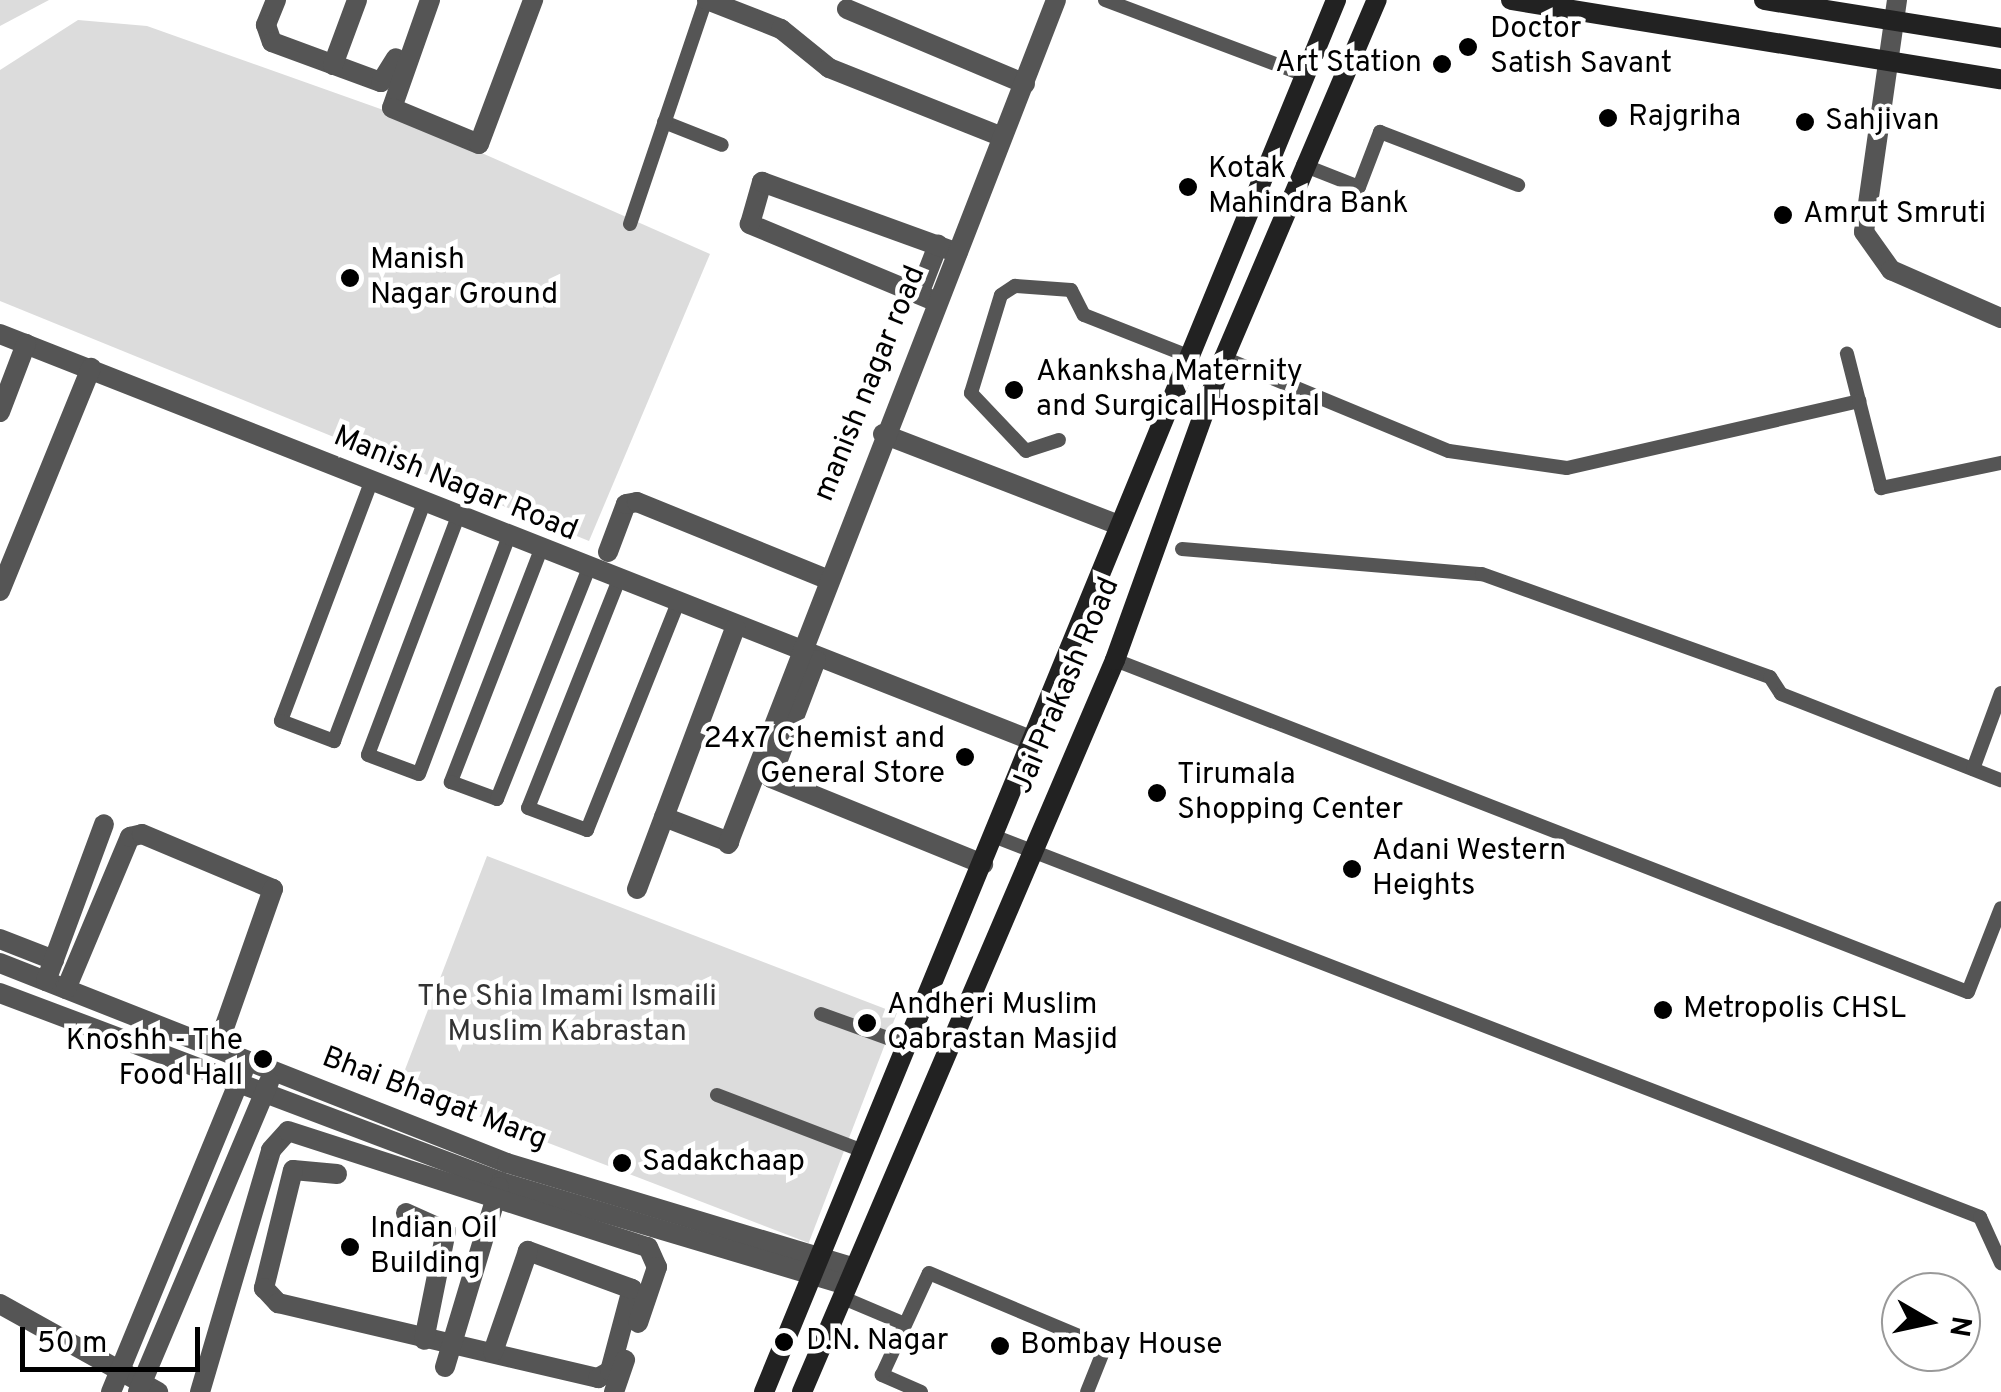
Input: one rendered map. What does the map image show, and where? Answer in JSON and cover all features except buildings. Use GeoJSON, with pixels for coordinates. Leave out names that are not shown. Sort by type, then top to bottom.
{"type":"FeatureCollection","features":[{"type":"Feature","properties":{"kind":"main road","name":"Jai Prakash Road"},"geometry":{"type":"LineString","coordinates":[[764,1392],[821,1262],[860,1150],[904,1044],[996,837],[1118,524],[1336,0]]}},
{"type":"Feature","properties":{"kind":"main road","name":"Jai Prakash Road"},"geometry":{"type":"LineString","coordinates":[[802,1392],[1030,850],[1115,660],[1224,358],[1376,0]]}},
{"type":"Feature","properties":{"kind":"main road"},"geometry":{"type":"LineString","coordinates":[[1510,0],[2001,80]]}},
{"type":"Feature","properties":{"kind":"main road"},"geometry":{"type":"LineString","coordinates":[[1764,0],[2001,38]]}},
{"type":"Feature","properties":{"kind":"street"},"geometry":{"type":"LineString","coordinates":[[276,0],[272,42],[388,80],[417,0]]}},
{"type":"Feature","properties":{"kind":"street"},"geometry":{"type":"LineString","coordinates":[[334,64],[358,0]]}},
{"type":"Feature","properties":{"kind":"street"},"geometry":{"type":"LineString","coordinates":[[430,0],[392,108],[479,144],[533,0]]}},
{"type":"Feature","properties":{"kind":"street"},"geometry":{"type":"LineString","coordinates":[[706,0],[781,29],[829,68],[1002,137]]}},
{"type":"Feature","properties":{"kind":"street","name":"manish nagar road"},"geometry":{"type":"LineString","coordinates":[[808,657],[824,578],[883,434],[928,298],[1025,84],[1056,0]]}},
{"type":"Feature","properties":{"kind":"street"},"geometry":{"type":"LineString","coordinates":[[1897,0],[1890,22],[1892,63],[1868,243],[1892,270],[2001,318]]}},
{"type":"Feature","properties":{"kind":"street"},"geometry":{"type":"LineString","coordinates":[[847,9],[1025,84]]}},
{"type":"Feature","properties":{"kind":"street"},"geometry":{"type":"LineString","coordinates":[[928,298],[750,224],[762,182],[948,249]]}},
{"type":"Feature","properties":{"kind":"street","name":"Manish Nagar Road"},"geometry":{"type":"LineString","coordinates":[[0,334],[423,506],[1033,741]]}},
{"type":"Feature","properties":{"kind":"street"},"geometry":{"type":"LineString","coordinates":[[0,412],[26,344]]}},
{"type":"Feature","properties":{"kind":"street"},"geometry":{"type":"LineString","coordinates":[[1,587],[91,368]]}},
{"type":"Feature","properties":{"kind":"street","name":"Manish Nagar Road"},"geometry":{"type":"LineString","coordinates":[[883,434],[1118,524]]}},
{"type":"Feature","properties":{"kind":"street"},"geometry":{"type":"LineString","coordinates":[[608,552],[626,504],[638,502],[824,578]]}},
{"type":"Feature","properties":{"kind":"street"},"geometry":{"type":"LineString","coordinates":[[637,889],[734,628]]}},
{"type":"Feature","properties":{"kind":"street"},"geometry":{"type":"LineString","coordinates":[[763,738],[808,657]]}},
{"type":"Feature","properties":{"kind":"street"},"geometry":{"type":"LineString","coordinates":[[808,657],[770,778],[983,864]]}},
{"type":"Feature","properties":{"kind":"street"},"geometry":{"type":"LineString","coordinates":[[664,817],[726,841],[784,672]]}},
{"type":"Feature","properties":{"kind":"street"},"geometry":{"type":"LineString","coordinates":[[46,981],[104,824]]}},
{"type":"Feature","properties":{"kind":"street"},"geometry":{"type":"LineString","coordinates":[[66,989],[130,838],[142,834],[273,889],[216,1048]]}},
{"type":"Feature","properties":{"kind":"street"},"geometry":{"type":"LineString","coordinates":[[0,939],[54,960]]}},
{"type":"Feature","properties":{"kind":"street","name":"Bhai Bhagat Marg"},"geometry":{"type":"LineString","coordinates":[[0,963],[248,1060],[269,1080],[501,1181]]}},
{"type":"Feature","properties":{"kind":"street"},"geometry":{"type":"LineString","coordinates":[[0,994],[239,1082],[269,1080],[145,1390],[116,1382],[0,1304]]}},
{"type":"Feature","properties":{"kind":"street"},"geometry":{"type":"LineString","coordinates":[[136,1043],[144,1020]]}},
{"type":"Feature","properties":{"kind":"street"},"geometry":{"type":"LineString","coordinates":[[116,1382],[248,1060]]}},
{"type":"Feature","properties":{"kind":"street"},"geometry":{"type":"LineString","coordinates":[[200,1392],[277,1136],[301,1135],[762,1245],[821,1262],[847,1284]]}},
{"type":"Feature","properties":{"kind":"street"},"geometry":{"type":"LineString","coordinates":[[337,1174],[293,1170],[268,1298],[424,1340],[604,1376],[632,1289],[528,1251],[493,1352]]}},
{"type":"Feature","properties":{"kind":"street"},"geometry":{"type":"LineString","coordinates":[[445,1367],[501,1181]]}},
{"type":"Feature","properties":{"kind":"street"},"geometry":{"type":"LineString","coordinates":[[501,1181],[648,1247],[654,1257],[614,1392]]}},
{"type":"Feature","properties":{"kind":"street"},"geometry":{"type":"LineString","coordinates":[[406,1213],[446,1231],[424,1340]]}},
{"type":"Feature","properties":{"kind":"lane"},"geometry":{"type":"LineString","coordinates":[[630,224],[706,0]]}},
{"type":"Feature","properties":{"kind":"lane"},"geometry":{"type":"LineString","coordinates":[[1105,0],[1305,75]]}},
{"type":"Feature","properties":{"kind":"lane"},"geometry":{"type":"LineString","coordinates":[[664,122],[722,145]]}},
{"type":"Feature","properties":{"kind":"lane"},"geometry":{"type":"LineString","coordinates":[[1304,165],[1359,187],[1380,132],[1518,185]]}},
{"type":"Feature","properties":{"kind":"lane"},"geometry":{"type":"LineString","coordinates":[[1059,440],[1026,451],[971,394],[990,310],[1015,286],[1071,290],[1084,315],[1188,356]]}},
{"type":"Feature","properties":{"kind":"lane"},"geometry":{"type":"LineString","coordinates":[[1847,354],[1881,488],[2001,463]]}},
{"type":"Feature","properties":{"kind":"lane"},"geometry":{"type":"LineString","coordinates":[[1224,358],[1416,440],[1529,466],[1608,464],[1860,401]]}},
{"type":"Feature","properties":{"kind":"lane"},"geometry":{"type":"LineString","coordinates":[[370,485],[281,721],[334,742],[423,506]]}},
{"type":"Feature","properties":{"kind":"lane"},"geometry":{"type":"LineString","coordinates":[[457,519],[368,755],[419,774],[508,539]]}},
{"type":"Feature","properties":{"kind":"lane"},"geometry":{"type":"LineString","coordinates":[[1182,550],[1482,574],[1770,676],[1781,694],[2001,780]]}},
{"type":"Feature","properties":{"kind":"lane"},"geometry":{"type":"LineString","coordinates":[[540,552],[451,782],[498,799],[588,570]]}},
{"type":"Feature","properties":{"kind":"lane"},"geometry":{"type":"LineString","coordinates":[[618,582],[528,808],[587,830],[677,605]]}},
{"type":"Feature","properties":{"kind":"lane"},"geometry":{"type":"LineString","coordinates":[[1115,660],[1968,992],[2001,908]]}},
{"type":"Feature","properties":{"kind":"lane"},"geometry":{"type":"LineString","coordinates":[[1973,769],[2001,693]]}},
{"type":"Feature","properties":{"kind":"lane"},"geometry":{"type":"LineString","coordinates":[[996,837],[1980,1217],[2001,1263]]}},
{"type":"Feature","properties":{"kind":"lane"},"geometry":{"type":"LineString","coordinates":[[821,1014],[904,1044]]}},
{"type":"Feature","properties":{"kind":"lane"},"geometry":{"type":"LineString","coordinates":[[717,1096],[860,1150]]}},
{"type":"Feature","properties":{"kind":"lane"},"geometry":{"type":"LineString","coordinates":[[921,1392],[882,1375],[929,1273],[1104,1347],[1087,1392]]}},
{"type":"Feature","properties":{"kind":"lane"},"geometry":{"type":"LineString","coordinates":[[847,1284],[905,1324]]}},
{"type":"Feature","properties":{"kind":"green space"},"geometry":{"type":"Polygon","coordinates":[[[0,0],[49,0],[0,26],[0,0]]]}},
{"type":"Feature","properties":{"kind":"green space","name":"Manish Nagar Ground"},"geometry":{"type":"Polygon","coordinates":[[[78,20],[147,26],[389,112],[710,254],[589,541],[0,301],[0,70],[78,20]]]}},
{"type":"Feature","properties":{"kind":"green space","name":"The Shia Imami Ismaili Muslim Kabrastan"},"geometry":{"type":"Polygon","coordinates":[[[487,856],[897,1013],[809,1243],[399,1086],[487,856]]]}},
{"type":"Feature","properties":{"kind":"place","name":"Doctor Satish Savant"},"geometry":{"type":"Point","coordinates":[1468,47]}},
{"type":"Feature","properties":{"kind":"place","name":"Art Station"},"geometry":{"type":"Point","coordinates":[1442,64]}},
{"type":"Feature","properties":{"kind":"place","name":"Rajgriha"},"geometry":{"type":"Point","coordinates":[1608,118]}},
{"type":"Feature","properties":{"kind":"place","name":"Sahjivan"},"geometry":{"type":"Point","coordinates":[1805,122]}},
{"type":"Feature","properties":{"kind":"place","name":"Kotak Mahindra Bank"},"geometry":{"type":"Point","coordinates":[1188,187]}},
{"type":"Feature","properties":{"kind":"place","name":"Amrut Smruti"},"geometry":{"type":"Point","coordinates":[1783,215]}},
{"type":"Feature","properties":{"kind":"place","name":"Manish Nagar Ground"},"geometry":{"type":"Point","coordinates":[350,278]}},
{"type":"Feature","properties":{"kind":"place","name":"Akanksha Maternity and Surgical Hospital"},"geometry":{"type":"Point","coordinates":[1014,390]}},
{"type":"Feature","properties":{"kind":"place","name":"24x7 Chemist and General Store"},"geometry":{"type":"Point","coordinates":[965,757]}},
{"type":"Feature","properties":{"kind":"place","name":"Tirumala Shopping Center"},"geometry":{"type":"Point","coordinates":[1157,793]}},
{"type":"Feature","properties":{"kind":"place","name":"Adani Western Heights"},"geometry":{"type":"Point","coordinates":[1352,869]}},
{"type":"Feature","properties":{"kind":"place","name":"Metropolis CHSL"},"geometry":{"type":"Point","coordinates":[1663,1010]}},
{"type":"Feature","properties":{"kind":"place","name":"Andheri Muslim Qabrastan Masjid"},"geometry":{"type":"Point","coordinates":[867,1023]}},
{"type":"Feature","properties":{"kind":"place","name":"Knoshh - The Food Hall"},"geometry":{"type":"Point","coordinates":[263,1059]}},
{"type":"Feature","properties":{"kind":"place","name":"Sadakchaap"},"geometry":{"type":"Point","coordinates":[622,1163]}},
{"type":"Feature","properties":{"kind":"place","name":"Indian Oil Building"},"geometry":{"type":"Point","coordinates":[350,1247]}},
{"type":"Feature","properties":{"kind":"place","name":"D.N. Nagar"},"geometry":{"type":"Point","coordinates":[784,1342]}},
{"type":"Feature","properties":{"kind":"place","name":"Bombay House"},"geometry":{"type":"Point","coordinates":[1000,1346]}}]}
